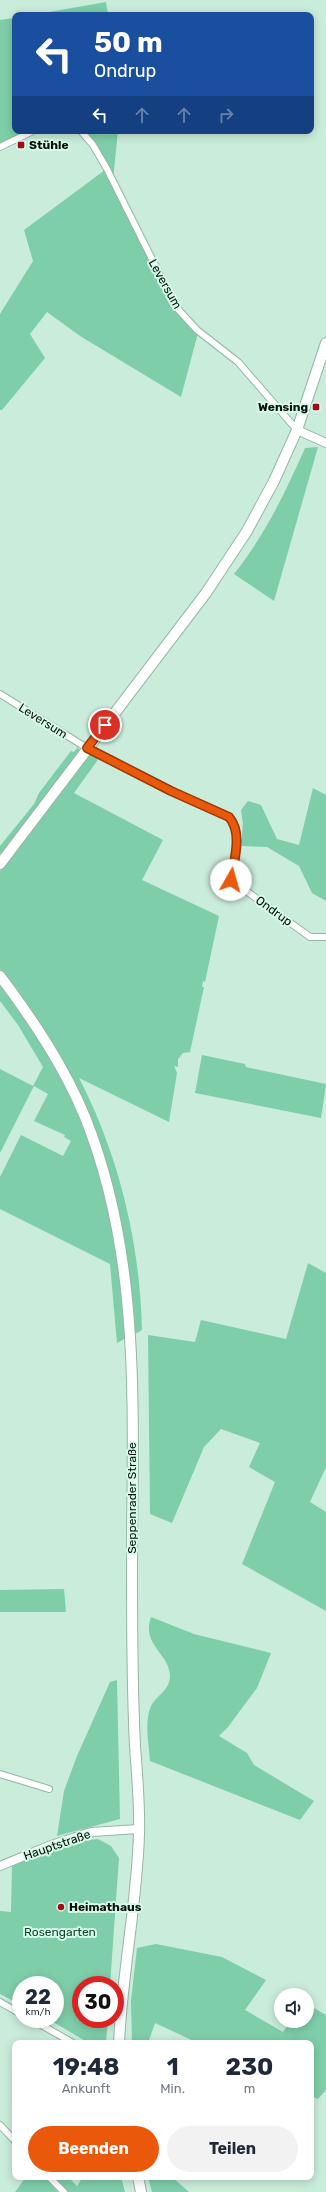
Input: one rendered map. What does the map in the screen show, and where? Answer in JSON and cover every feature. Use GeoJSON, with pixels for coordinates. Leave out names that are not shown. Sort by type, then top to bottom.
{"type":"FeatureCollection","features":[{"type":"Feature","properties":{"kind":"main road"},"geometry":{"type":"LineString","coordinates":[[0,864],[206,593],[247,531],[274,481],[297,430],[326,343]]}},
{"type":"Feature","properties":{"kind":"main road","name":"Seppenrader Straße"},"geometry":{"type":"LineString","coordinates":[[1,978],[42,1036],[84,1115],[100,1157],[114,1205],[123,1255],[129,1311],[132,1409],[132,1672],[139,1829],[134,1904],[126,1960],[119,2040]]}},
{"type":"Feature","properties":{"kind":"main road"},"geometry":{"type":"LineString","coordinates":[[139,2180],[141,2192]]}},
{"type":"Feature","properties":{"kind":"street"},"geometry":{"type":"LineString","coordinates":[[0,147],[27,134]]}},
{"type":"Feature","properties":{"kind":"street","name":"Leversum"},"geometry":{"type":"LineString","coordinates":[[84,134],[93,145],[107,169],[176,307],[197,330],[238,362],[297,430]]}},
{"type":"Feature","properties":{"kind":"street"},"geometry":{"type":"LineString","coordinates":[[297,430],[326,443]]}},
{"type":"Feature","properties":{"kind":"street","name":"Leversum"},"geometry":{"type":"LineString","coordinates":[[0,694],[87,748]]}},
{"type":"Feature","properties":{"kind":"street","name":"Ondrup"},"geometry":{"type":"LineString","coordinates":[[87,748],[171,791],[229,817],[234,823],[237,834],[231,880],[310,937],[326,937]]}},
{"type":"Feature","properties":{"kind":"street"},"geometry":{"type":"LineString","coordinates":[[0,1774],[49,1789]]}},
{"type":"Feature","properties":{"kind":"street","name":"Hauptstraße"},"geometry":{"type":"LineString","coordinates":[[0,1866],[51,1845],[91,1832],[139,1829]]}},
{"type":"Feature","properties":{"kind":"street"},"geometry":{"type":"LineString","coordinates":[[0,2002],[12,2009]]}},
{"type":"Feature","properties":{"kind":"street"},"geometry":{"type":"LineString","coordinates":[[47,2028],[68,2040]]}},
{"type":"Feature","properties":{"kind":"street"},"geometry":{"type":"LineString","coordinates":[[0,2125],[12,2138]]}},
{"type":"Feature","properties":{"kind":"street"},"geometry":{"type":"LineString","coordinates":[[52,2180],[64,2192]]}},
{"type":"Feature","properties":{"kind":"green space"},"geometry":{"type":"Polygon","coordinates":[[[106,2],[108,12],[49,12],[106,2]]]}},
{"type":"Feature","properties":{"kind":"green space"},"geometry":{"type":"Polygon","coordinates":[[[12,18],[12,134],[24,134],[0,145],[0,20],[12,18]]]}},
{"type":"Feature","properties":{"kind":"green space"},"geometry":{"type":"Polygon","coordinates":[[[83,134],[118,134],[113,180],[83,134]]]}},
{"type":"Feature","properties":{"kind":"green space"},"geometry":{"type":"Polygon","coordinates":[[[105,170],[175,308],[198,333],[181,397],[80,336],[47,312],[30,334],[45,358],[2,410],[0,410],[0,314],[33,261],[24,230],[105,170]]]}},
{"type":"Feature","properties":{"kind":"green space"},"geometry":{"type":"Polygon","coordinates":[[[318,447],[274,601],[234,574],[265,529],[305,448],[318,447]]]}},
{"type":"Feature","properties":{"kind":"green space"},"geometry":{"type":"Polygon","coordinates":[[[78,747],[80,753],[0,858],[0,846],[34,804],[39,793],[71,751],[74,752],[78,747]]]}},
{"type":"Feature","properties":{"kind":"green space"},"geometry":{"type":"Polygon","coordinates":[[[88,756],[99,756],[97,761],[74,793],[163,840],[142,880],[219,916],[205,982],[203,981],[202,987],[204,987],[190,1052],[183,1053],[178,1059],[178,1067],[174,1066],[177,1073],[169,1122],[79,1078],[93,1107],[116,1169],[132,1232],[137,1265],[142,1330],[135,1334],[125,1242],[117,1202],[95,1130],[10,983],[0,969],[0,871],[88,756]]]}},
{"type":"Feature","properties":{"kind":"green space"},"geometry":{"type":"Polygon","coordinates":[[[313,788],[326,795],[326,901],[312,893],[299,866],[267,847],[241,846],[243,824],[241,810],[248,801],[261,805],[277,839],[299,845],[313,788]]]}},
{"type":"Feature","properties":{"kind":"green space"},"geometry":{"type":"Polygon","coordinates":[[[0,986],[23,1015],[61,1078],[77,1112],[90,1146],[101,1181],[120,1264],[126,1338],[117,1343],[110,1264],[0,1209],[0,1177],[21,1135],[63,1156],[71,1141],[64,1137],[65,1135],[34,1121],[48,1094],[34,1086],[0,1153],[0,1069],[33,1086],[43,1067],[18,1025],[0,1001],[0,986]]]}},
{"type":"Feature","properties":{"kind":"green space"},"geometry":{"type":"Polygon","coordinates":[[[202,1055],[245,1064],[246,1067],[326,1084],[321,1118],[195,1093],[202,1055]]]}},
{"type":"Feature","properties":{"kind":"green space"},"geometry":{"type":"Polygon","coordinates":[[[308,1263],[326,1273],[326,1467],[310,1502],[326,1512],[326,1611],[242,1564],[275,1482],[249,1467],[260,1443],[221,1429],[204,1447],[172,1523],[150,1514],[148,1335],[195,1342],[201,1320],[286,1339],[308,1263]]]}},
{"type":"Feature","properties":{"kind":"green space"},"geometry":{"type":"Polygon","coordinates":[[[64,1589],[66,1612],[0,1612],[0,1590],[64,1589]]]}},
{"type":"Feature","properties":{"kind":"green space"},"geometry":{"type":"Polygon","coordinates":[[[151,1617],[194,1634],[271,1653],[257,1688],[228,1727],[219,1736],[247,1753],[254,1765],[314,1801],[300,1820],[150,1761],[148,1734],[149,1712],[151,1706],[166,1689],[170,1676],[166,1661],[150,1635],[149,1627],[151,1617]]]}},
{"type":"Feature","properties":{"kind":"green space"},"geometry":{"type":"Polygon","coordinates":[[[117,1680],[120,1819],[57,1836],[64,1791],[77,1756],[110,1682],[117,1680]]]}},
{"type":"Feature","properties":{"kind":"green space","name":"Rosengarten"},"geometry":{"type":"Polygon","coordinates":[[[98,1839],[111,1846],[119,1858],[111,1976],[72,1976],[72,2028],[107,2028],[106,2040],[84,2040],[63,2028],[64,1976],[12,1976],[12,2000],[0,1994],[0,1911],[11,1912],[12,1866],[76,1842],[98,1839]]]}},
{"type":"Feature","properties":{"kind":"green space"},"geometry":{"type":"Polygon","coordinates":[[[156,1944],[222,1957],[266,1980],[245,2010],[274,2028],[283,2032],[286,2028],[314,2028],[314,2008],[326,2015],[326,2090],[318,2099],[314,2097],[314,2040],[192,2040],[155,2023],[149,2040],[132,2040],[131,2001],[137,1948],[156,1944]]]}},
{"type":"Feature","properties":{"kind":"green space"},"geometry":{"type":"Polygon","coordinates":[[[24,2180],[47,2180],[58,2192],[15,2192],[24,2180]]]}},
{"type":"Feature","properties":{"kind":"green space"},"geometry":{"type":"Polygon","coordinates":[[[57,2180],[71,2180],[77,2186],[81,2180],[122,2180],[125,2192],[68,2192],[57,2180]]]}},
{"type":"Feature","properties":{"kind":"green space"},"geometry":{"type":"Polygon","coordinates":[[[149,2180],[175,2180],[189,2192],[152,2192],[149,2180]]]}},
{"type":"Feature","properties":{"kind":"place","name":"Stühle"},"geometry":{"type":"Point","coordinates":[21,145]}},
{"type":"Feature","properties":{"kind":"place","name":"Wensing"},"geometry":{"type":"Point","coordinates":[316,407]}},
{"type":"Feature","properties":{"kind":"place","name":"Heimathaus"},"geometry":{"type":"Point","coordinates":[61,1907]}},
{"type":"Feature","properties":{"kind":"route"},"geometry":{"type":"LineString","coordinates":[[105,725],[87,748],[171,791],[229,817],[234,823],[237,834],[231,880]]}}]}
